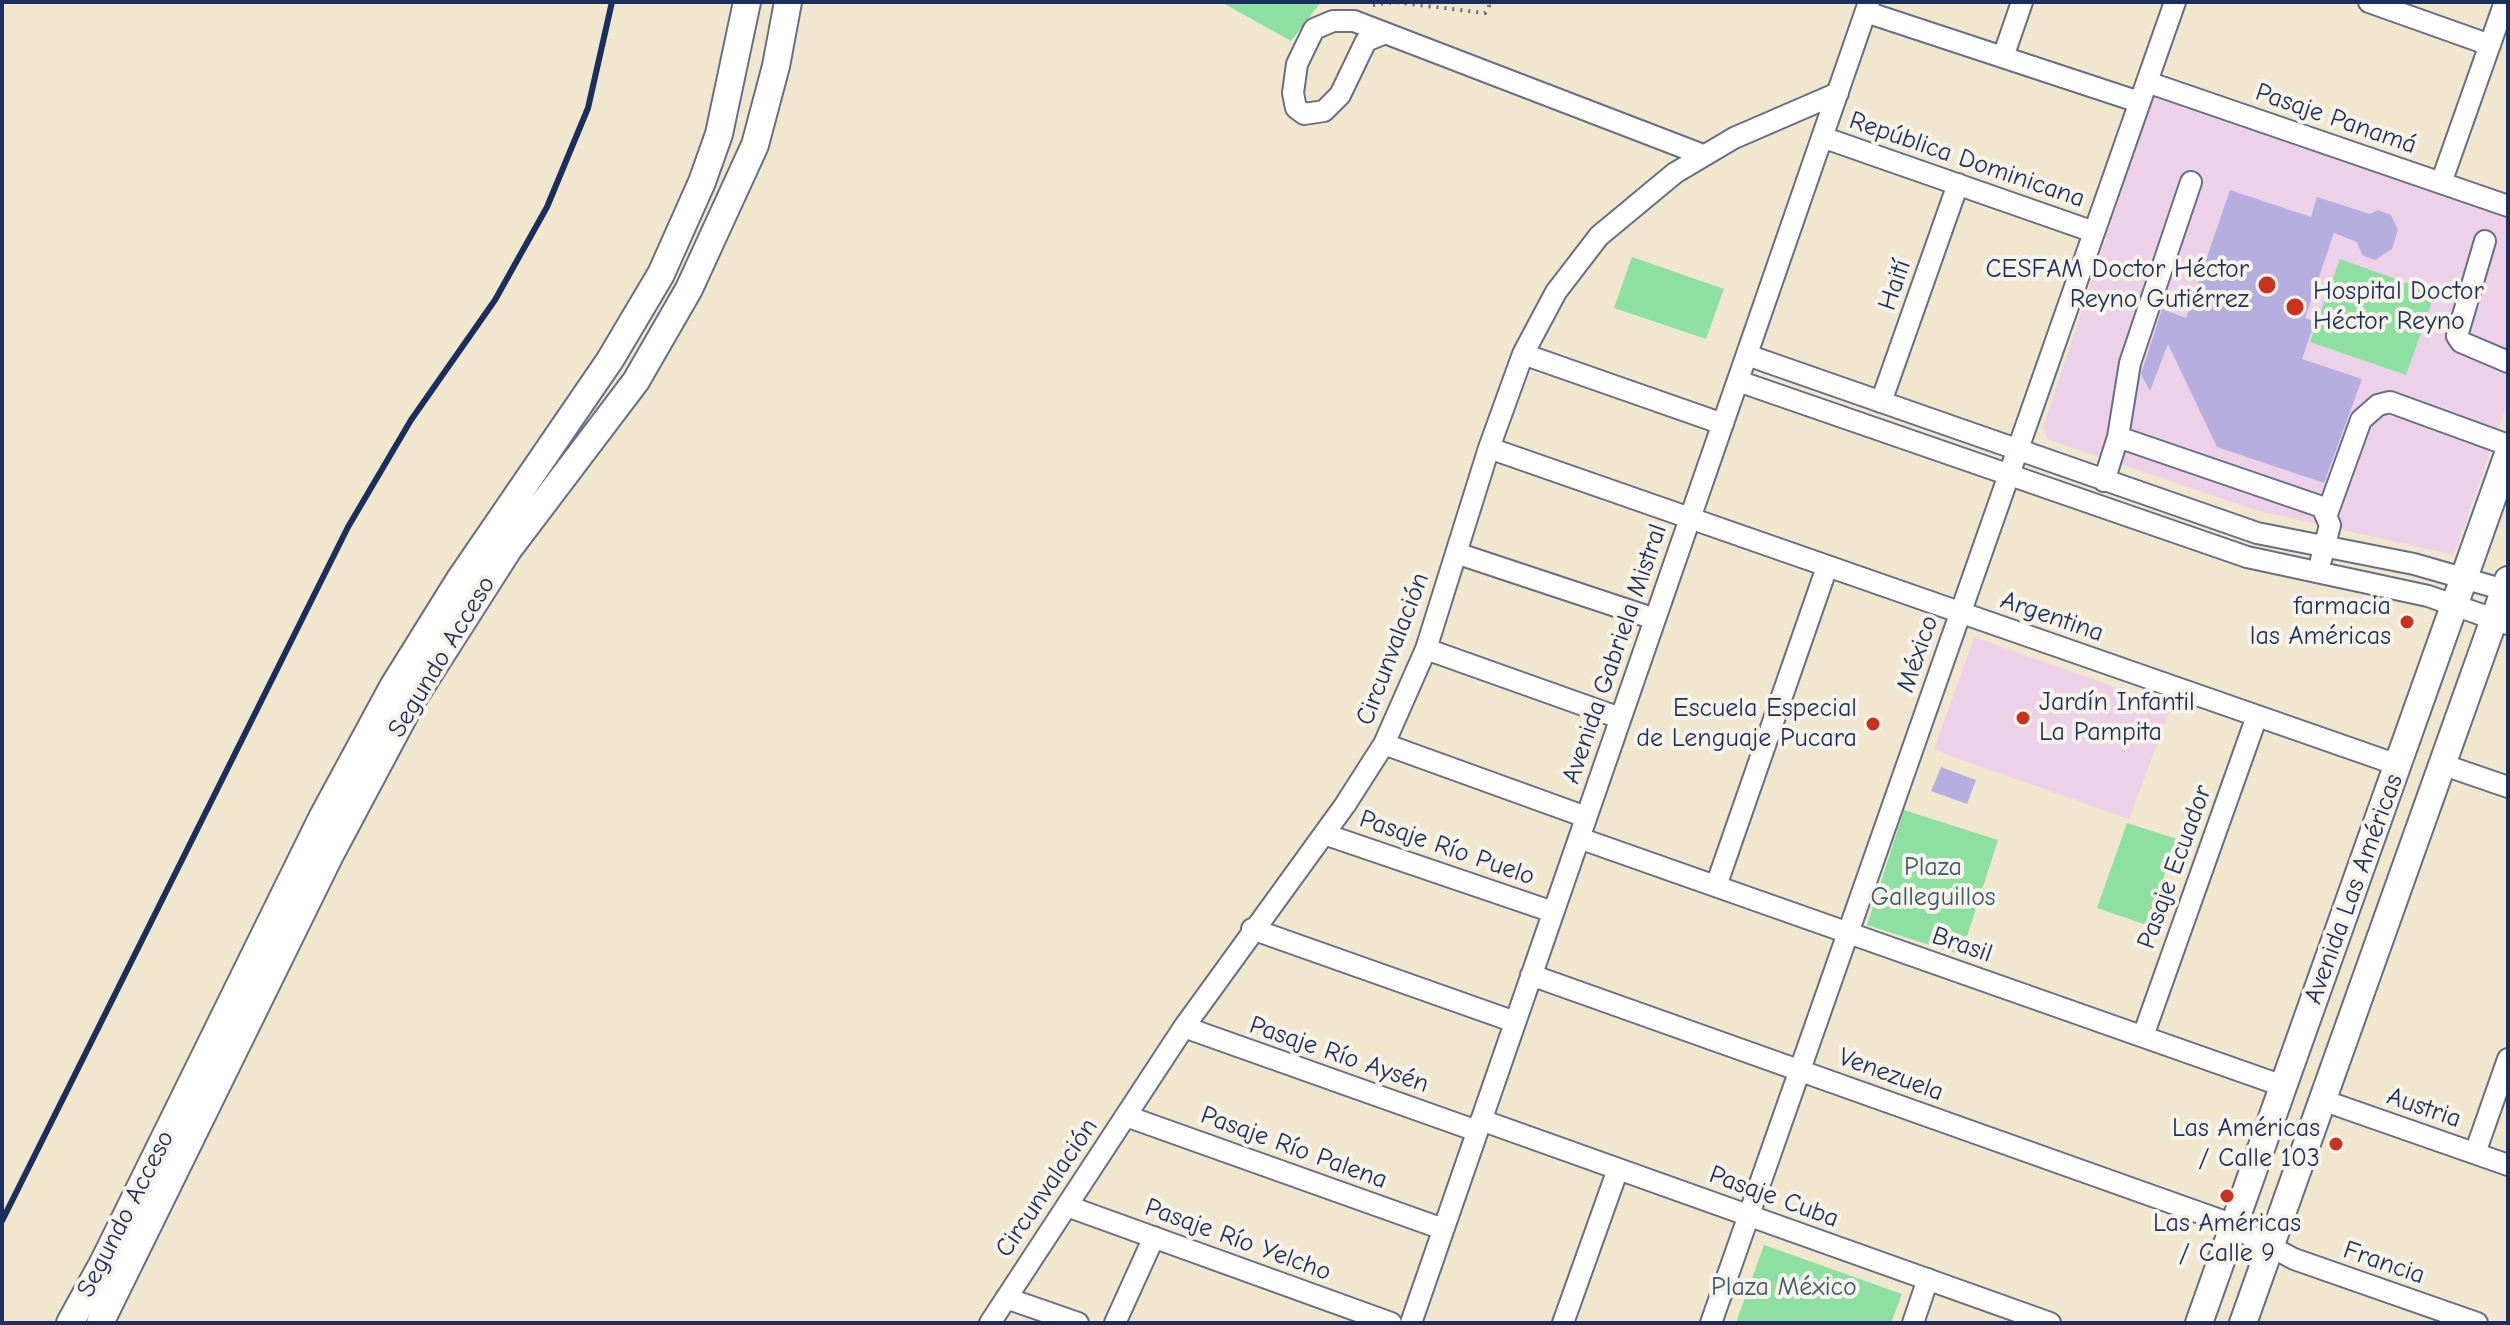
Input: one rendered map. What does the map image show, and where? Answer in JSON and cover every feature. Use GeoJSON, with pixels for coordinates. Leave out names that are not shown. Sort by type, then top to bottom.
{"type":"FeatureCollection","features":[{"type":"Feature","properties":{"kind":"main road","name":"Segundo Acceso"},"geometry":{"type":"LineString","coordinates":[[70,1323],[103,1263],[322,818],[394,685],[460,579],[610,360],[661,274],[702,182],[719,134],[747,2]]}},
{"type":"Feature","properties":{"kind":"main road","name":"Segundo Acceso"},"geometry":{"type":"LineString","coordinates":[[100,1323],[330,855],[413,699],[508,550],[636,381],[689,289],[755,145],[776,66],[788,2]]}},
{"type":"Feature","properties":{"kind":"main road","name":"Avenida Las Américas"},"geometry":{"type":"LineString","coordinates":[[2199,1323],[2508,454]]}},
{"type":"Feature","properties":{"kind":"main road","name":"Avenida Las Américas"},"geometry":{"type":"LineString","coordinates":[[2243,1323],[2441,764],[2500,621],[2507,587]]}},
{"type":"Feature","properties":{"kind":"street"},"geometry":{"type":"LineString","coordinates":[[2003,57],[2022,2]]}},
{"type":"Feature","properties":{"kind":"street","name":"México"},"geometry":{"type":"LineString","coordinates":[[1711,1323],[2175,2]]}},
{"type":"Feature","properties":{"kind":"street"},"geometry":{"type":"LineString","coordinates":[[2369,2],[2490,45]]}},
{"type":"Feature","properties":{"kind":"street"},"geometry":{"type":"LineString","coordinates":[[2441,183],[2505,2]]}},
{"type":"Feature","properties":{"kind":"street"},"geometry":{"type":"LineString","coordinates":[[1867,7],[2139,102]]}},
{"type":"Feature","properties":{"kind":"street","name":"Avenida Gabriela Mistral"},"geometry":{"type":"LineString","coordinates":[[1411,1323],[1867,7]]}},
{"type":"Feature","properties":{"kind":"street"},"geometry":{"type":"LineString","coordinates":[[1383,34],[1366,41],[1340,95],[1324,111],[1304,114],[1296,108],[1293,93],[1297,64],[1314,29],[1333,21],[1354,21],[1703,155]]}},
{"type":"Feature","properties":{"kind":"street","name":"Pasaje Panamá"},"geometry":{"type":"LineString","coordinates":[[2147,82],[2508,206]]}},
{"type":"Feature","properties":{"kind":"street","name":"Circunvalación"},"geometry":{"type":"LineString","coordinates":[[990,1323],[1184,1027],[1252,929],[1324,834],[1384,744],[1426,649],[1489,448],[1523,354],[1556,292],[1599,236],[1648,192],[1703,155],[1838,93]]}},
{"type":"Feature","properties":{"kind":"street","name":"República Dominicana"},"geometry":{"type":"LineString","coordinates":[[1822,137],[2094,232]]}},
{"type":"Feature","properties":{"kind":"street"},"geometry":{"type":"LineString","coordinates":[[2104,481],[2118,437],[2130,363],[2191,182]]}},
{"type":"Feature","properties":{"kind":"street","name":"Haití"},"geometry":{"type":"LineString","coordinates":[[1881,402],[1958,184]]}},
{"type":"Feature","properties":{"kind":"street"},"geometry":{"type":"LineString","coordinates":[[2485,241],[2456,327],[2457,336],[2461,342],[2508,362]]}},
{"type":"Feature","properties":{"kind":"street"},"geometry":{"type":"LineString","coordinates":[[1523,354],[1723,424]]}},
{"type":"Feature","properties":{"kind":"street"},"geometry":{"type":"LineString","coordinates":[[1747,355],[2257,533],[2507,587]]}},
{"type":"Feature","properties":{"kind":"street"},"geometry":{"type":"LineString","coordinates":[[1738,381],[2247,557],[2455,604],[2500,621]]}},
{"type":"Feature","properties":{"kind":"street"},"geometry":{"type":"LineString","coordinates":[[2327,514],[2361,420],[2378,405],[2390,402],[2508,445]]}},
{"type":"Feature","properties":{"kind":"street"},"geometry":{"type":"LineString","coordinates":[[2118,437],[2314,503],[2327,514],[2330,525],[2318,574]]}},
{"type":"Feature","properties":{"kind":"street","name":"Argentina"},"geometry":{"type":"LineString","coordinates":[[1489,448],[2398,765]]}},
{"type":"Feature","properties":{"kind":"street"},"geometry":{"type":"LineString","coordinates":[[1456,553],[1655,619]]}},
{"type":"Feature","properties":{"kind":"street"},"geometry":{"type":"LineString","coordinates":[[1716,886],[1827,567]]}},
{"type":"Feature","properties":{"kind":"street"},"geometry":{"type":"LineString","coordinates":[[1426,649],[1620,718]]}},
{"type":"Feature","properties":{"kind":"street","name":"Pasaje Ecuador"},"geometry":{"type":"LineString","coordinates":[[2143,1036],[2257,716]]}},
{"type":"Feature","properties":{"kind":"street"},"geometry":{"type":"LineString","coordinates":[[1384,744],[1586,817]]}},
{"type":"Feature","properties":{"kind":"street"},"geometry":{"type":"LineString","coordinates":[[2441,764],[2508,787]]}},
{"type":"Feature","properties":{"kind":"street","name":"Pasaje Río Puelo"},"geometry":{"type":"LineString","coordinates":[[1324,834],[1553,912]]}},
{"type":"Feature","properties":{"kind":"street","name":"Brasil"},"geometry":{"type":"LineString","coordinates":[[1579,838],[2283,1086]]}},
{"type":"Feature","properties":{"kind":"street"},"geometry":{"type":"LineString","coordinates":[[1252,929],[1515,1022]]}},
{"type":"Feature","properties":{"kind":"street","name":"Venezuela"},"geometry":{"type":"LineString","coordinates":[[1531,975],[2234,1226]]}},
{"type":"Feature","properties":{"kind":"street","name":"Pasaje Río Aysén"},"geometry":{"type":"LineString","coordinates":[[1184,1027],[1479,1125]]}},
{"type":"Feature","properties":{"kind":"street"},"geometry":{"type":"LineString","coordinates":[[2475,1153],[2508,1059]]}},
{"type":"Feature","properties":{"kind":"street","name":"Austria"},"geometry":{"type":"LineString","coordinates":[[2322,1100],[2508,1165]]}},
{"type":"Feature","properties":{"kind":"street","name":"Pasaje Río Palena"},"geometry":{"type":"LineString","coordinates":[[1126,1116],[1443,1229]]}},
{"type":"Feature","properties":{"kind":"street","name":"Pasaje Cuba"},"geometry":{"type":"LineString","coordinates":[[1479,1125],[1618,1169],[2049,1323]]}},
{"type":"Feature","properties":{"kind":"street"},"geometry":{"type":"LineString","coordinates":[[1563,1323],[1618,1169]]}},
{"type":"Feature","properties":{"kind":"street","name":"Pasaje Río Yelcho"},"geometry":{"type":"LineString","coordinates":[[1067,1206],[1391,1323]]}},
{"type":"Feature","properties":{"kind":"street","name":"Francia"},"geometry":{"type":"LineString","coordinates":[[2234,1226],[2269,1249],[2477,1323]]}},
{"type":"Feature","properties":{"kind":"street"},"geometry":{"type":"LineString","coordinates":[[1115,1323],[1154,1237]]}},
{"type":"Feature","properties":{"kind":"street"},"geometry":{"type":"LineString","coordinates":[[1913,1323],[1928,1279]]}},
{"type":"Feature","properties":{"kind":"street"},"geometry":{"type":"LineString","coordinates":[[1006,1298],[1078,1323]]}},
{"type":"Feature","properties":{"kind":"path"},"geometry":{"type":"LineString","coordinates":[[1354,21],[1365,6],[1394,2],[1485,13],[1489,6],[1487,2]]}},
{"type":"Feature","properties":{"kind":"shaded area","name":"Hospital Doctor Héctor Reyno"},"geometry":{"type":"Polygon","coordinates":[[[2154,94],[2508,213],[2508,401],[2454,555],[2255,510],[2047,439],[2043,427],[2154,94]]]}},
{"type":"Feature","properties":{"kind":"shaded area","name":"Jardín Infantil La Pampita"},"geometry":{"type":"Polygon","coordinates":[[[1974,637],[2171,707],[2129,819],[1934,750],[1974,637]]]}},
{"type":"Feature","properties":{"kind":"green space"},"geometry":{"type":"Polygon","coordinates":[[[1221,2],[1321,2],[1291,41],[1221,2]]]}},
{"type":"Feature","properties":{"kind":"green space"},"geometry":{"type":"Polygon","coordinates":[[[1632,257],[1724,289],[1706,339],[1614,308],[1632,257]]]}},
{"type":"Feature","properties":{"kind":"green space"},"geometry":{"type":"Polygon","coordinates":[[[2340,259],[2435,293],[2406,375],[2310,342],[2340,259]]]}},
{"type":"Feature","properties":{"kind":"green space","name":"Plaza Galleguillos"},"geometry":{"type":"Polygon","coordinates":[[[1904,810],[1998,840],[1961,955],[1867,925],[1904,810]]]}},
{"type":"Feature","properties":{"kind":"green space"},"geometry":{"type":"Polygon","coordinates":[[[2127,823],[2177,839],[2147,925],[2097,908],[2127,823]]]}},
{"type":"Feature","properties":{"kind":"green space","name":"Plaza México"},"geometry":{"type":"Polygon","coordinates":[[[1764,1245],[1902,1294],[1891,1323],[1736,1323],[1764,1245]]]}},
{"type":"Feature","properties":{"kind":"building"},"geometry":{"type":"Polygon","coordinates":[[[2230,190],[2311,217],[2317,197],[2370,214],[2378,210],[2391,215],[2398,230],[2392,249],[2375,260],[2362,255],[2357,242],[2334,233],[2305,318],[2315,322],[2302,359],[2362,379],[2324,483],[2217,447],[2168,344],[2150,391],[2141,374],[2162,309],[2186,318],[2230,190]]]}},
{"type":"Feature","properties":{"kind":"building"},"geometry":{"type":"Polygon","coordinates":[[[1941,767],[1976,780],[1967,804],[1931,791],[1941,767]]]}},
{"type":"Feature","properties":{"kind":"railway"},"geometry":{"type":"LineString","coordinates":[[2,1221],[348,527],[411,420],[495,300],[547,207],[588,108],[612,2]]}},
{"type":"Feature","properties":{"kind":"place","name":"CESFAM Doctor Héctor Reyno Gutiérrez"},"geometry":{"type":"Point","coordinates":[2267,285]}},
{"type":"Feature","properties":{"kind":"place","name":"Hospital Doctor Héctor Reyno"},"geometry":{"type":"Point","coordinates":[2295,307]}},
{"type":"Feature","properties":{"kind":"place","name":"farmacia las Américas"},"geometry":{"type":"Point","coordinates":[2407,622]}},
{"type":"Feature","properties":{"kind":"place","name":"Jardín Infantil La Pampita"},"geometry":{"type":"Point","coordinates":[2023,718]}},
{"type":"Feature","properties":{"kind":"place","name":"Escuela Especial de Lenguaje Pucara"},"geometry":{"type":"Point","coordinates":[1873,724]}},
{"type":"Feature","properties":{"kind":"place","name":"Las Américas / Calle 103"},"geometry":{"type":"Point","coordinates":[2336,1144]}},
{"type":"Feature","properties":{"kind":"place","name":"Las Américas / Calle 9"},"geometry":{"type":"Point","coordinates":[2227,1196]}}]}
